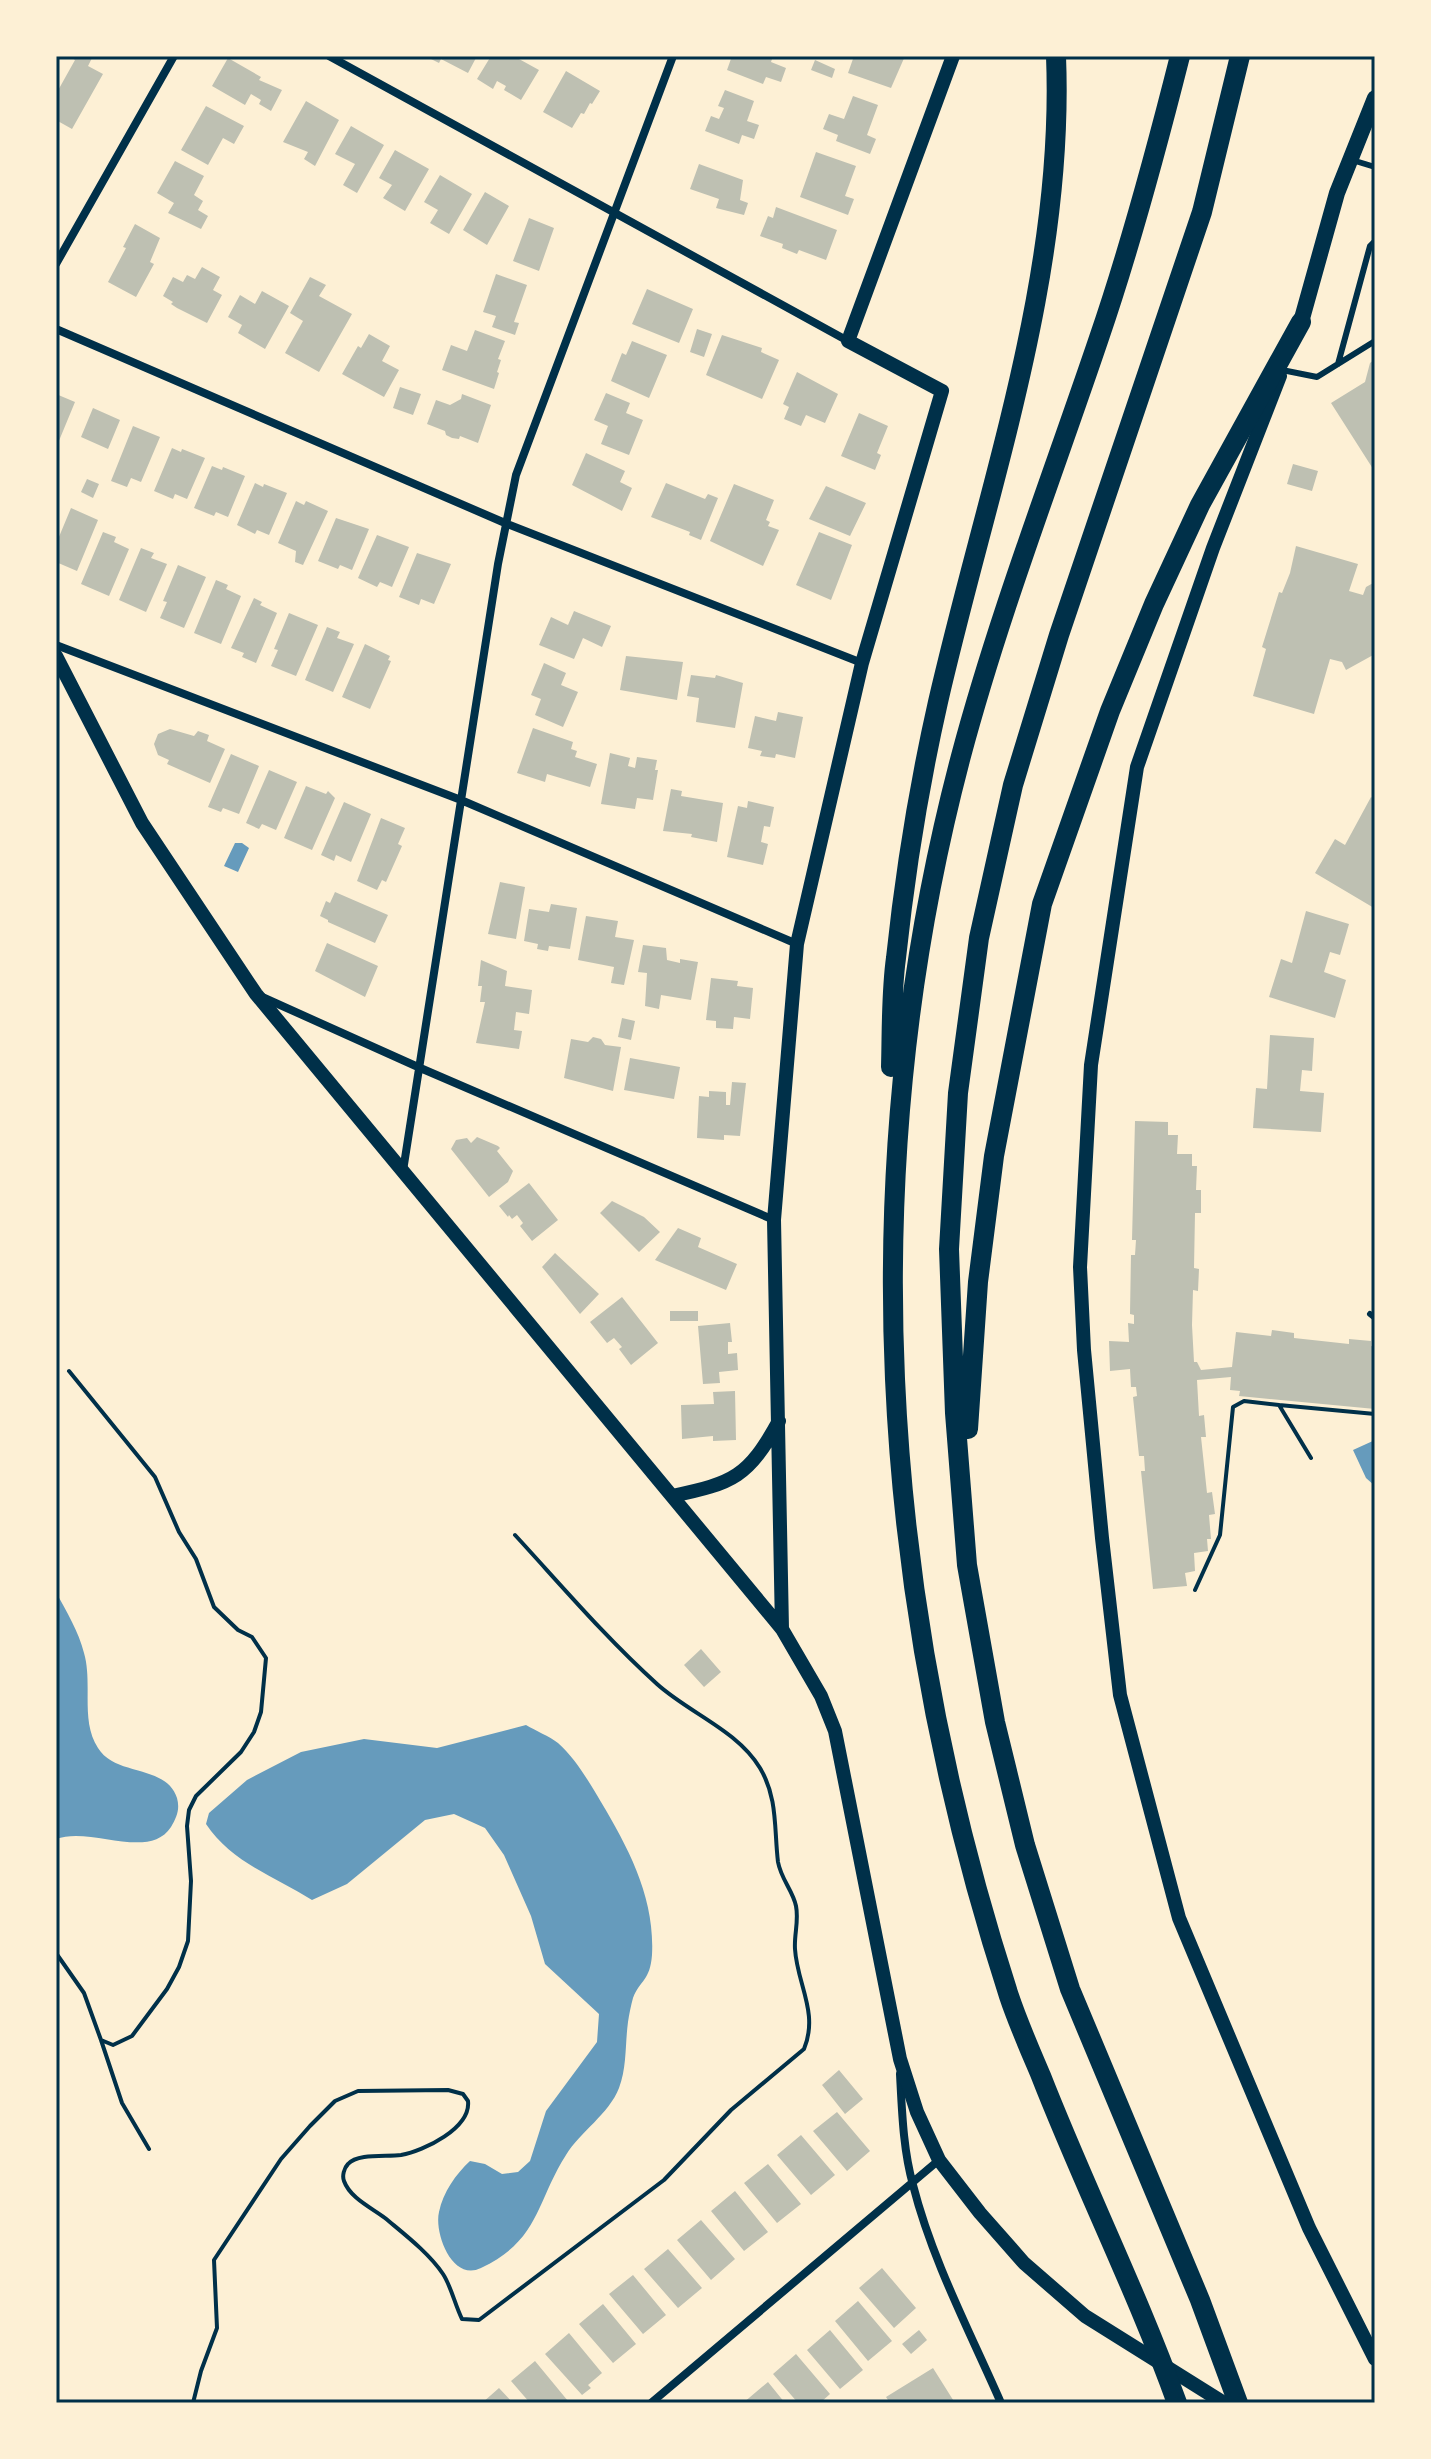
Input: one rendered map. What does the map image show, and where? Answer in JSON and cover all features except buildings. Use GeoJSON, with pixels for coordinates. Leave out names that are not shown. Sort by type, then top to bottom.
{"type":"FeatureCollection","features":[{"type":"Feature","properties":{"kind":"highway"},"geometry":{"type":"LineString","coordinates":[[1056,56],[1052,200],[1032,328],[938,702],[913,831],[895,961],[890,1097],[893,1379],[905,1535],[929,1691],[965,1848],[1011,2001],[1069,2148],[1177,2403]]}},
{"type":"Feature","properties":{"kind":"highway"},"geometry":{"type":"LineString","coordinates":[[893,1218],[903,1061],[926,908],[961,756],[1005,605],[1101,333],[1148,186],[1180,56]]}},
{"type":"Feature","properties":{"kind":"highway"},"geometry":{"type":"LineString","coordinates":[[1238,2403],[1200,2300],[1070,1989],[1025,1845],[995,1722],[967,1565],[955,1413],[949,1249],[958,1093],[979,938],[1013,785],[1059,635],[1202,212],[1240,56]]}},
{"type":"Feature","properties":{"kind":"highway"},"geometry":{"type":"LineString","coordinates":[[967,1565],[968,1406],[978,1282],[994,1156],[1042,904],[1110,711],[1154,604],[1200,505],[1301,322]]}},
{"type":"Feature","properties":{"kind":"main road"},"geometry":{"type":"LineString","coordinates":[[1301,322],[1337,193],[1375,98]]}},
{"type":"Feature","properties":{"kind":"street"},"geometry":{"type":"LineString","coordinates":[[56,264],[174,56]]}},
{"type":"Feature","properties":{"kind":"street"},"geometry":{"type":"LineString","coordinates":[[329,56],[942,391],[862,663],[797,944],[774,1220],[782,1629]]}},
{"type":"Feature","properties":{"kind":"street"},"geometry":{"type":"LineString","coordinates":[[403,1172],[505,523],[516,475],[673,56]]}},
{"type":"Feature","properties":{"kind":"street"},"geometry":{"type":"LineString","coordinates":[[848,341],[953,56]]}},
{"type":"Feature","properties":{"kind":"street"},"geometry":{"type":"LineString","coordinates":[[1301,322],[1213,548],[1137,767],[1091,1065],[1080,1267],[1084,1350],[1120,1695],[1179,1918],[1309,2228],[1375,2359]]}},
{"type":"Feature","properties":{"kind":"street"},"geometry":{"type":"LineString","coordinates":[[56,329],[505,523],[862,663]]}},
{"type":"Feature","properties":{"kind":"street"},"geometry":{"type":"LineString","coordinates":[[56,645],[461,800],[797,944]]}},
{"type":"Feature","properties":{"kind":"street"},"geometry":{"type":"LineString","coordinates":[[56,656],[142,823],[256,994],[782,1629],[821,1696],[835,1731],[900,2059],[917,2112],[939,2160],[1024,2263],[1085,2316],[1224,2403]]}},
{"type":"Feature","properties":{"kind":"street"},"geometry":{"type":"LineString","coordinates":[[256,994],[774,1220]]}},
{"type":"Feature","properties":{"kind":"street"},"geometry":{"type":"LineString","coordinates":[[672,1496],[718,1486],[738,1476],[761,1454],[779,1421]]}},
{"type":"Feature","properties":{"kind":"street"},"geometry":{"type":"LineString","coordinates":[[900,2059],[902,2127],[912,2182],[928,2236],[1001,2403]]}},
{"type":"Feature","properties":{"kind":"street"},"geometry":{"type":"LineString","coordinates":[[651,2403],[939,2160]]}},
{"type":"Feature","properties":{"kind":"lane"},"geometry":{"type":"LineString","coordinates":[[1350,160],[1375,167]]}},
{"type":"Feature","properties":{"kind":"lane"},"geometry":{"type":"LineString","coordinates":[[1338,364],[1370,246],[1375,241]]}},
{"type":"Feature","properties":{"kind":"lane"},"geometry":{"type":"LineString","coordinates":[[1282,370],[1317,377],[1375,341]]}},
{"type":"Feature","properties":{"kind":"path"},"geometry":{"type":"LineString","coordinates":[[69,1371],[155,1477],[179,1532],[196,1559],[214,1607],[238,1630],[252,1637],[266,1658],[261,1712],[254,1732],[241,1752],[196,1796],[189,1810],[187,1826],[191,1881],[188,1941],[179,1967],[167,1989],[132,2036],[113,2045],[101,2040]]}},
{"type":"Feature","properties":{"kind":"path"},"geometry":{"type":"LineString","coordinates":[[1195,1590],[1220,1535],[1233,1407],[1244,1401],[1375,1414]]}},
{"type":"Feature","properties":{"kind":"path"},"geometry":{"type":"LineString","coordinates":[[1279,1405],[1311,1458]]}},
{"type":"Feature","properties":{"kind":"path"},"geometry":{"type":"LineString","coordinates":[[193,2403],[217,2328],[214,2260],[281,2159],[335,2101],[358,2091],[437,2089],[456,2091],[468,2101],[469,2109],[463,2120],[439,2139],[403,2155],[362,2157],[348,2163],[343,2171],[344,2182],[356,2196],[386,2219],[443,2274],[462,2319],[479,2320],[664,2180],[731,2110],[804,2049],[810,2035],[810,2013],[795,1948],[796,1903],[782,1878],[776,1817],[771,1792],[760,1768],[746,1750],[657,1684],[602,1630],[515,1535]]}},
{"type":"Feature","properties":{"kind":"path"},"geometry":{"type":"LineString","coordinates":[[56,1953],[84,1993],[122,2103],[149,2149]]}},
{"type":"Feature","properties":{"kind":"water"},"geometry":{"type":"Polygon","coordinates":[[[235,843],[249,848],[238,872],[224,866],[235,843]]]}},
{"type":"Feature","properties":{"kind":"water"},"geometry":{"type":"Polygon","coordinates":[[[1375,1440],[1375,1486],[1366,1478],[1353,1450],[1375,1440]]]}},
{"type":"Feature","properties":{"kind":"water"},"geometry":{"type":"Polygon","coordinates":[[[56,1592],[76,1629],[84,1653],[89,1726],[98,1748],[116,1763],[163,1780],[177,1798],[176,1816],[161,1837],[134,1842],[86,1836],[56,1839],[56,1592]]]}},
{"type":"Feature","properties":{"kind":"water"},"geometry":{"type":"Polygon","coordinates":[[[526,1725],[565,1749],[611,1820],[645,1894],[652,1955],[649,1970],[632,2001],[623,2072],[614,2097],[566,2155],[526,2232],[500,2257],[471,2270],[454,2262],[442,2243],[438,2221],[447,2191],[470,2161],[485,2164],[502,2174],[518,2172],[530,2161],[546,2111],[597,2042],[599,2014],[545,1964],[531,1916],[504,1855],[485,1828],[454,1814],[425,1820],[347,1884],[312,1900],[241,1859],[206,1824],[209,1813],[247,1780],[301,1752],[364,1739],[437,1748],[526,1725]]]}}]}
